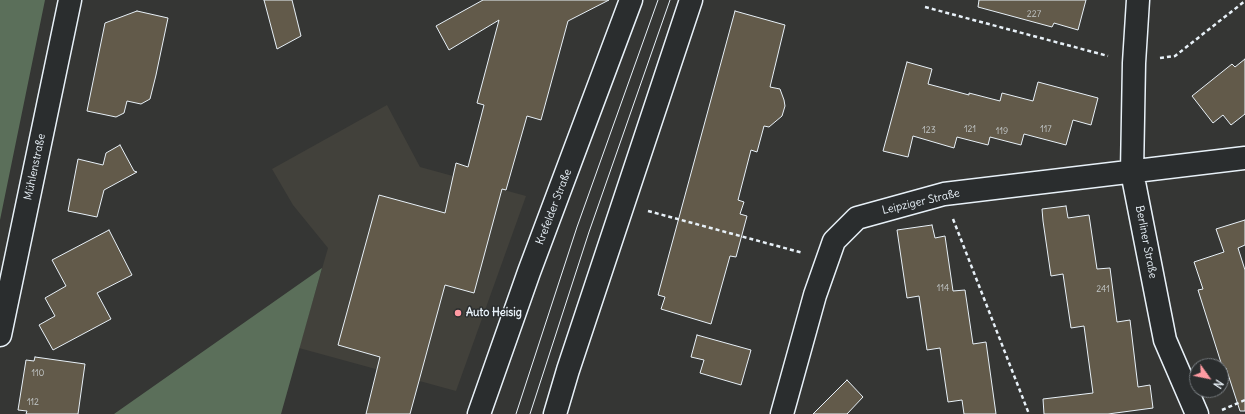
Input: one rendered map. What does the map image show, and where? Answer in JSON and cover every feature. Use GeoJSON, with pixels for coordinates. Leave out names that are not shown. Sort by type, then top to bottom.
{"type":"FeatureCollection","features":[{"type":"Feature","properties":{"kind":"street","name":"Mühlenstraße"},"geometry":{"type":"LineString","coordinates":[[0,335],[70,0]]}},
{"type":"Feature","properties":{"kind":"street","name":"Krefelder Straße"},"geometry":{"type":"LineString","coordinates":[[479,414],[529,272],[599,89],[631,0]]}},
{"type":"Feature","properties":{"kind":"street"},"geometry":{"type":"LineString","coordinates":[[555,414],[568,370],[691,0]]}},
{"type":"Feature","properties":{"kind":"street","name":"Berliner Straße"},"geometry":{"type":"LineString","coordinates":[[1138,0],[1134,63],[1132,172],[1165,340],[1197,414]]}},
{"type":"Feature","properties":{"kind":"street","name":"Leipziger Straße"},"geometry":{"type":"LineString","coordinates":[[782,414],[815,295],[834,240],[857,218],[944,194],[1245,158]]}},
{"type":"Feature","properties":{"kind":"path"},"geometry":{"type":"LineString","coordinates":[[925,7],[1134,63],[1175,56],[1245,1]]}},
{"type":"Feature","properties":{"kind":"path"},"geometry":{"type":"LineString","coordinates":[[944,194],[1029,414]]}},
{"type":"Feature","properties":{"kind":"path"},"geometry":{"type":"LineString","coordinates":[[642,209],[827,259]]}},
{"type":"Feature","properties":{"kind":"path"},"geometry":{"type":"LineString","coordinates":[[1219,411],[1245,400]]}},
{"type":"Feature","properties":{"kind":"shaded area"},"geometry":{"type":"Polygon","coordinates":[[[387,105],[420,167],[526,196],[456,391],[299,348],[328,248],[293,205],[272,169],[387,105]]]}},
{"type":"Feature","properties":{"kind":"green space"},"geometry":{"type":"Polygon","coordinates":[[[0,0],[45,0],[0,220],[0,0]]]}},
{"type":"Feature","properties":{"kind":"green space"},"geometry":{"type":"Polygon","coordinates":[[[322,268],[281,414],[114,414],[322,268]]]}},
{"type":"Feature","properties":{"kind":"building"},"geometry":{"type":"Polygon","coordinates":[[[264,0],[292,0],[301,36],[277,49],[264,0]]]}},
{"type":"Feature","properties":{"kind":"building"},"geometry":{"type":"Polygon","coordinates":[[[483,0],[609,0],[568,21],[541,120],[527,116],[506,190],[502,189],[474,293],[445,285],[410,414],[366,414],[380,357],[338,345],[379,195],[445,213],[456,163],[468,167],[484,105],[477,103],[499,20],[449,50],[436,26],[483,0]]]}},
{"type":"Feature","properties":{"kind":"building"},"geometry":{"type":"Polygon","coordinates":[[[979,0],[1086,0],[1078,30],[1054,23],[1052,27],[978,7],[979,0]]]}},
{"type":"Feature","properties":{"kind":"building"},"geometry":{"type":"Polygon","coordinates":[[[137,11],[168,18],[150,99],[141,104],[127,101],[124,113],[116,117],[87,111],[105,23],[137,11]]]}},
{"type":"Feature","properties":{"kind":"building"},"geometry":{"type":"Polygon","coordinates":[[[735,11],[785,25],[770,87],[780,89],[785,106],[782,116],[769,127],[764,126],[757,152],[751,150],[738,200],[744,202],[740,214],[747,216],[736,257],[730,256],[711,324],[661,309],[665,297],[658,295],[735,11]]]}},
{"type":"Feature","properties":{"kind":"building"},"geometry":{"type":"Polygon","coordinates":[[[1245,59],[1245,114],[1231,125],[1223,115],[1213,123],[1192,96],[1232,64],[1235,67],[1245,59]]]}},
{"type":"Feature","properties":{"kind":"building"},"geometry":{"type":"Polygon","coordinates":[[[907,62],[932,69],[928,84],[969,95],[969,93],[1000,101],[1002,93],[1033,101],[1038,82],[1098,98],[1091,125],[1073,120],[1066,145],[1024,134],[1021,145],[990,137],[988,145],[957,137],[954,148],[913,136],[908,157],[883,151],[907,62]]]}},
{"type":"Feature","properties":{"kind":"building"},"geometry":{"type":"Polygon","coordinates":[[[120,145],[134,171],[137,172],[104,190],[97,217],[68,211],[78,159],[103,165],[106,153],[120,145]]]}},
{"type":"Feature","properties":{"kind":"building"},"geometry":{"type":"Polygon","coordinates":[[[1066,206],[1068,218],[1089,215],[1097,269],[1110,268],[1117,322],[1130,320],[1138,387],[1150,385],[1153,408],[1108,414],[1044,414],[1043,399],[1093,393],[1084,326],[1071,328],[1063,274],[1051,276],[1043,221],[1042,209],[1066,206]]]}},
{"type":"Feature","properties":{"kind":"building"},"geometry":{"type":"Polygon","coordinates":[[[1245,220],[1245,245],[1238,248],[1245,270],[1245,411],[1240,411],[1229,377],[1229,358],[1220,358],[1198,290],[1203,289],[1194,262],[1224,252],[1216,229],[1245,220]]]}},
{"type":"Feature","properties":{"kind":"building"},"geometry":{"type":"Polygon","coordinates":[[[932,225],[935,238],[945,236],[953,291],[965,290],[973,344],[986,342],[996,414],[964,414],[962,400],[948,402],[940,348],[927,350],[919,296],[907,298],[897,230],[932,225]]]}},
{"type":"Feature","properties":{"kind":"building"},"geometry":{"type":"Polygon","coordinates":[[[109,230],[132,275],[97,293],[111,319],[53,350],[39,325],[55,316],[45,298],[66,286],[52,260],[109,230]]]}},
{"type":"Feature","properties":{"kind":"building"},"geometry":{"type":"Polygon","coordinates":[[[697,335],[751,350],[741,385],[700,373],[704,360],[691,357],[697,335]]]}},
{"type":"Feature","properties":{"kind":"building"},"geometry":{"type":"Polygon","coordinates":[[[35,357],[85,364],[78,414],[26,414],[27,411],[18,410],[26,360],[34,361],[35,357]]]}},
{"type":"Feature","properties":{"kind":"building"},"geometry":{"type":"Polygon","coordinates":[[[847,380],[863,397],[847,414],[813,414],[847,380]]]}},
{"type":"Feature","properties":{"kind":"tram line"},"geometry":{"type":"LineString","coordinates":[[516,414],[577,227],[658,0]]}},
{"type":"Feature","properties":{"kind":"tram line"},"geometry":{"type":"LineString","coordinates":[[530,414],[589,232],[670,0]]}},
{"type":"Feature","properties":{"kind":"place","name":"Auto Heisig"},"geometry":{"type":"Point","coordinates":[458,313]}}]}
